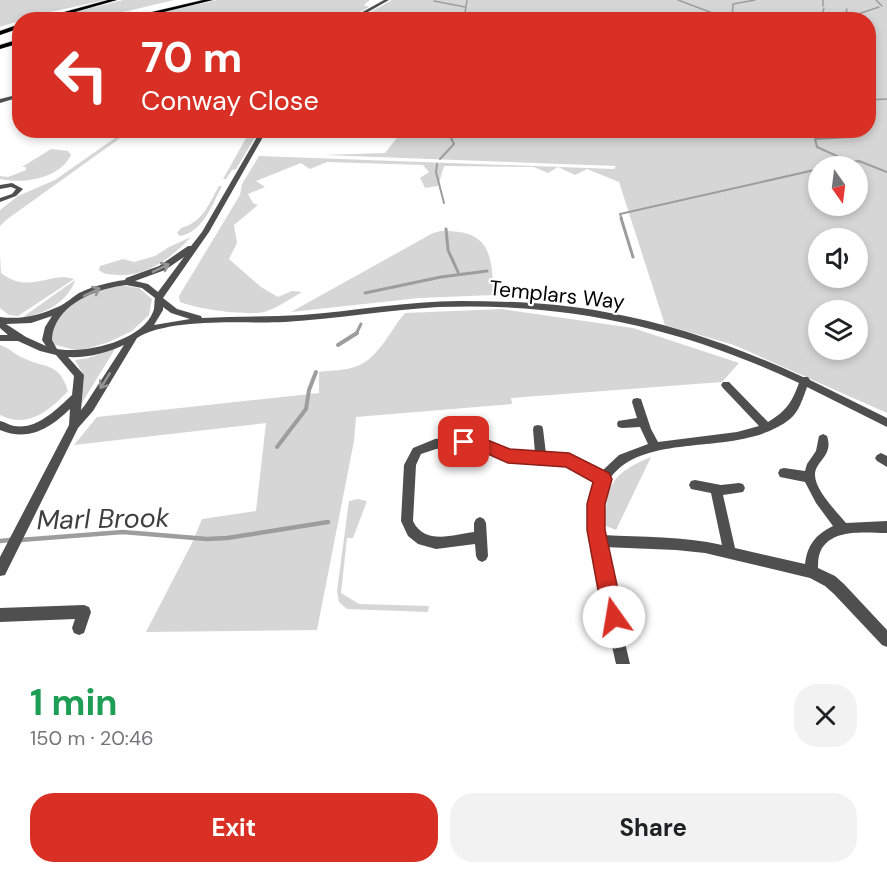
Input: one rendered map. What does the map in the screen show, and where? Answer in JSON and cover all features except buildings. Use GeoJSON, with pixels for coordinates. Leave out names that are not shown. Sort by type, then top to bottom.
{"type":"FeatureCollection","features":[{"type":"Feature","properties":{"kind":"highway"},"geometry":{"type":"LineString","coordinates":[[68,12],[114,0]]}},
{"type":"Feature","properties":{"kind":"highway"},"geometry":{"type":"LineString","coordinates":[[138,12],[188,0]]}},
{"type":"Feature","properties":{"kind":"highway"},"geometry":{"type":"LineString","coordinates":[[150,12],[197,0]]}},
{"type":"Feature","properties":{"kind":"highway"},"geometry":{"type":"LineString","coordinates":[[155,12],[210,0]]}},
{"type":"Feature","properties":{"kind":"street"},"geometry":{"type":"LineString","coordinates":[[365,12],[387,0]]}},
{"type":"Feature","properties":{"kind":"street"},"geometry":{"type":"LineString","coordinates":[[0,570],[74,426],[89,408],[128,345],[156,315],[160,298],[173,275],[186,261],[221,207],[260,138]]}},
{"type":"Feature","properties":{"kind":"street"},"geometry":{"type":"LineString","coordinates":[[0,185],[16,186],[20,189],[0,207]]}},
{"type":"Feature","properties":{"kind":"street"},"geometry":{"type":"LineString","coordinates":[[0,200],[12,196]]}},
{"type":"Feature","properties":{"kind":"street"},"geometry":{"type":"LineString","coordinates":[[0,321],[23,322],[45,316],[97,289],[162,268],[194,246]]}},
{"type":"Feature","properties":{"kind":"street","name":"Templars Way"},"geometry":{"type":"LineString","coordinates":[[124,282],[142,284],[174,310],[203,320]]}},
{"type":"Feature","properties":{"kind":"street","name":"Templars Way"},"geometry":{"type":"LineString","coordinates":[[56,352],[79,354],[96,352],[140,333],[175,323],[203,320],[269,320],[428,305],[495,304],[543,307],[626,319],[730,350],[805,380],[887,423]]}},
{"type":"Feature","properties":{"kind":"street"},"geometry":{"type":"LineString","coordinates":[[62,308],[51,323],[47,335],[49,345],[79,375],[74,426]]}},
{"type":"Feature","properties":{"kind":"street"},"geometry":{"type":"LineString","coordinates":[[0,321],[6,330],[20,338],[56,352]]}},
{"type":"Feature","properties":{"kind":"street"},"geometry":{"type":"LineString","coordinates":[[0,338],[20,338]]}},
{"type":"Feature","properties":{"kind":"street"},"geometry":{"type":"LineString","coordinates":[[623,664],[597,541],[596,504],[603,479],[626,457],[655,447],[747,434],[767,428],[790,411],[805,380]]}},
{"type":"Feature","properties":{"kind":"street"},"geometry":{"type":"LineString","coordinates":[[726,384],[767,428]]}},
{"type":"Feature","properties":{"kind":"street"},"geometry":{"type":"LineString","coordinates":[[0,425],[16,432],[39,427],[56,417],[77,396]]}},
{"type":"Feature","properties":{"kind":"street"},"geometry":{"type":"LineString","coordinates":[[637,402],[643,422],[655,447]]}},
{"type":"Feature","properties":{"kind":"street"},"geometry":{"type":"LineString","coordinates":[[622,424],[643,422]]}},
{"type":"Feature","properties":{"kind":"street"},"geometry":{"type":"LineString","coordinates":[[538,429],[541,458]]}},
{"type":"Feature","properties":{"kind":"street"},"geometry":{"type":"LineString","coordinates":[[808,477],[823,450],[823,439]]}},
{"type":"Feature","properties":{"kind":"street"},"geometry":{"type":"LineString","coordinates":[[481,537],[429,542],[416,537],[412,532],[407,521],[410,465],[414,455],[428,445],[471,441],[508,456],[569,460],[603,479]]}},
{"type":"Feature","properties":{"kind":"street"},"geometry":{"type":"LineString","coordinates":[[784,473],[808,477]]}},
{"type":"Feature","properties":{"kind":"street"},"geometry":{"type":"LineString","coordinates":[[808,477],[814,490],[843,529]]}},
{"type":"Feature","properties":{"kind":"street"},"geometry":{"type":"LineString","coordinates":[[695,485],[716,490],[739,488]]}},
{"type":"Feature","properties":{"kind":"street"},"geometry":{"type":"LineString","coordinates":[[716,490],[730,552]]}},
{"type":"Feature","properties":{"kind":"street"},"geometry":{"type":"LineString","coordinates":[[480,523],[482,556]]}},
{"type":"Feature","properties":{"kind":"street"},"geometry":{"type":"LineString","coordinates":[[811,572],[811,557],[816,544],[826,534],[843,529],[887,527]]}},
{"type":"Feature","properties":{"kind":"street"},"geometry":{"type":"LineString","coordinates":[[597,541],[676,543],[730,552],[811,572],[830,581],[887,640]]}},
{"type":"Feature","properties":{"kind":"street"},"geometry":{"type":"LineString","coordinates":[[0,615],[84,612],[79,628]]}},
{"type":"Feature","properties":{"kind":"shaded area"},"geometry":{"type":"Polygon","coordinates":[[[0,0],[106,0],[50,12],[12,12],[12,23],[0,27],[0,0]]]}},
{"type":"Feature","properties":{"kind":"shaded area"},"geometry":{"type":"Polygon","coordinates":[[[123,0],[174,0],[123,12],[76,12],[123,0]]]}},
{"type":"Feature","properties":{"kind":"shaded area"},"geometry":{"type":"Polygon","coordinates":[[[217,0],[370,0],[364,5],[369,7],[360,12],[163,12],[217,0]]]}},
{"type":"Feature","properties":{"kind":"shaded area"},"geometry":{"type":"Polygon","coordinates":[[[392,0],[887,0],[887,413],[734,345],[665,325],[619,182],[587,169],[575,175],[558,167],[548,173],[534,167],[444,166],[438,186],[425,188],[420,178],[429,172],[423,165],[327,162],[310,169],[301,163],[256,181],[265,187],[248,194],[253,203],[258,205],[234,225],[237,243],[229,259],[261,287],[278,297],[292,291],[302,292],[274,308],[256,313],[222,311],[180,302],[179,296],[240,195],[242,184],[259,156],[614,169],[616,166],[323,155],[385,153],[397,138],[876,138],[876,12],[371,12],[392,0]]]}},
{"type":"Feature","properties":{"kind":"shaded area"},"geometry":{"type":"Polygon","coordinates":[[[115,138],[120,138],[0,226],[0,210],[18,196],[55,180],[115,138]]]}},
{"type":"Feature","properties":{"kind":"shaded area"},"geometry":{"type":"Polygon","coordinates":[[[246,138],[255,138],[236,169],[232,170],[226,179],[223,179],[246,138]]]}},
{"type":"Feature","properties":{"kind":"shaded area"},"geometry":{"type":"Polygon","coordinates":[[[51,149],[68,151],[71,155],[58,170],[30,180],[0,179],[0,176],[8,177],[26,170],[26,167],[22,167],[51,149]]]}},
{"type":"Feature","properties":{"kind":"shaded area"},"geometry":{"type":"Polygon","coordinates":[[[219,186],[222,186],[201,223],[195,229],[180,236],[177,233],[181,228],[195,222],[200,217],[219,186]]]}},
{"type":"Feature","properties":{"kind":"shaded area"},"geometry":{"type":"Polygon","coordinates":[[[441,231],[470,235],[485,247],[489,256],[494,295],[419,298],[291,312],[433,233],[441,231]]]}},
{"type":"Feature","properties":{"kind":"shaded area"},"geometry":{"type":"Polygon","coordinates":[[[191,237],[167,259],[138,273],[117,275],[105,274],[99,270],[100,266],[123,259],[134,262],[155,256],[191,237]]]}},
{"type":"Feature","properties":{"kind":"shaded area"},"geometry":{"type":"Polygon","coordinates":[[[0,254],[1,273],[11,279],[30,282],[65,277],[74,279],[18,316],[9,315],[0,308],[0,254]]]}},
{"type":"Feature","properties":{"kind":"shaded area"},"geometry":{"type":"Polygon","coordinates":[[[75,280],[72,288],[55,306],[23,317],[75,280]]]}},
{"type":"Feature","properties":{"kind":"shaded area"},"geometry":{"type":"Polygon","coordinates":[[[119,285],[139,288],[152,299],[149,315],[132,331],[109,342],[79,351],[52,344],[51,330],[60,313],[89,295],[119,285]]]}},
{"type":"Feature","properties":{"kind":"shaded area"},"geometry":{"type":"Polygon","coordinates":[[[501,309],[633,328],[739,363],[722,382],[511,398],[512,404],[356,417],[354,441],[317,630],[146,632],[202,519],[256,511],[266,423],[74,445],[97,417],[319,393],[319,372],[348,369],[365,362],[378,350],[405,313],[501,309]]]}},
{"type":"Feature","properties":{"kind":"shaded area"},"geometry":{"type":"Polygon","coordinates":[[[0,345],[29,361],[55,370],[64,381],[68,391],[46,411],[29,419],[10,419],[0,415],[0,345]]]}},
{"type":"Feature","properties":{"kind":"shaded area"},"geometry":{"type":"Polygon","coordinates":[[[115,349],[80,406],[83,374],[75,360],[115,349]]]}},
{"type":"Feature","properties":{"kind":"shaded area"},"geometry":{"type":"Polygon","coordinates":[[[651,457],[616,530],[606,526],[607,500],[614,482],[628,468],[651,457]]]}},
{"type":"Feature","properties":{"kind":"shaded area"},"geometry":{"type":"Polygon","coordinates":[[[358,499],[367,501],[353,538],[347,538],[341,593],[359,604],[429,606],[428,612],[347,609],[339,602],[337,591],[349,501],[358,499]]]}},
{"type":"Feature","properties":{"kind":"waterway","name":"Marl Brook"},"geometry":{"type":"LineString","coordinates":[[465,12],[467,0]]}},
{"type":"Feature","properties":{"kind":"waterway"},"geometry":{"type":"LineString","coordinates":[[678,0],[710,12]]}},
{"type":"Feature","properties":{"kind":"waterway"},"geometry":{"type":"LineString","coordinates":[[732,12],[733,4],[755,0]]}},
{"type":"Feature","properties":{"kind":"waterway"},"geometry":{"type":"LineString","coordinates":[[823,0],[823,6]]}},
{"type":"Feature","properties":{"kind":"waterway"},"geometry":{"type":"LineString","coordinates":[[876,0],[882,6]]}},
{"type":"Feature","properties":{"kind":"waterway"},"geometry":{"type":"LineString","coordinates":[[434,1],[465,7]]}},
{"type":"Feature","properties":{"kind":"waterway"},"geometry":{"type":"LineString","coordinates":[[864,12],[879,7]]}},
{"type":"Feature","properties":{"kind":"waterway"},"geometry":{"type":"LineString","coordinates":[[823,12],[824,8]]}},
{"type":"Feature","properties":{"kind":"waterway"},"geometry":{"type":"LineString","coordinates":[[876,100],[887,99]]}},
{"type":"Feature","properties":{"kind":"waterway","name":"Marl Brook"},"geometry":{"type":"LineString","coordinates":[[440,159],[454,144],[451,138]]}},
{"type":"Feature","properties":{"kind":"waterway"},"geometry":{"type":"LineString","coordinates":[[832,138],[815,139],[817,147],[837,156]]}},
{"type":"Feature","properties":{"kind":"waterway","name":"Marl Brook"},"geometry":{"type":"LineString","coordinates":[[437,164],[436,172],[444,203]]}},
{"type":"Feature","properties":{"kind":"waterway"},"geometry":{"type":"LineString","coordinates":[[868,165],[887,172]]}},
{"type":"Feature","properties":{"kind":"waterway"},"geometry":{"type":"LineString","coordinates":[[622,219],[620,214],[808,171]]}},
{"type":"Feature","properties":{"kind":"waterway"},"geometry":{"type":"LineString","coordinates":[[621,218],[633,257]]}},
{"type":"Feature","properties":{"kind":"waterway","name":"Marl Brook"},"geometry":{"type":"LineString","coordinates":[[446,229],[448,250],[458,272]]}},
{"type":"Feature","properties":{"kind":"waterway","name":"Marl Brook"},"geometry":{"type":"LineString","coordinates":[[365,293],[441,277],[487,271]]}},
{"type":"Feature","properties":{"kind":"waterway","name":"Marl Brook"},"geometry":{"type":"LineString","coordinates":[[356,333],[361,324]]}},
{"type":"Feature","properties":{"kind":"waterway","name":"Marl Brook"},"geometry":{"type":"LineString","coordinates":[[338,345],[356,333]]}},
{"type":"Feature","properties":{"kind":"waterway","name":"Marl Brook"},"geometry":{"type":"LineString","coordinates":[[277,447],[306,409],[309,390],[316,372]]}},
{"type":"Feature","properties":{"kind":"waterway","name":"Marl Brook"},"geometry":{"type":"LineString","coordinates":[[20,540],[123,532],[207,539],[227,538],[328,522]]}},
{"type":"Feature","properties":{"kind":"waterway","name":"Marl Brook"},"geometry":{"type":"LineString","coordinates":[[0,541],[10,540]]}},
{"type":"Feature","properties":{"kind":"route"},"geometry":{"type":"LineString","coordinates":[[464,442],[471,441],[508,456],[569,460],[603,479],[596,504],[596,530],[614,617]]}}]}
